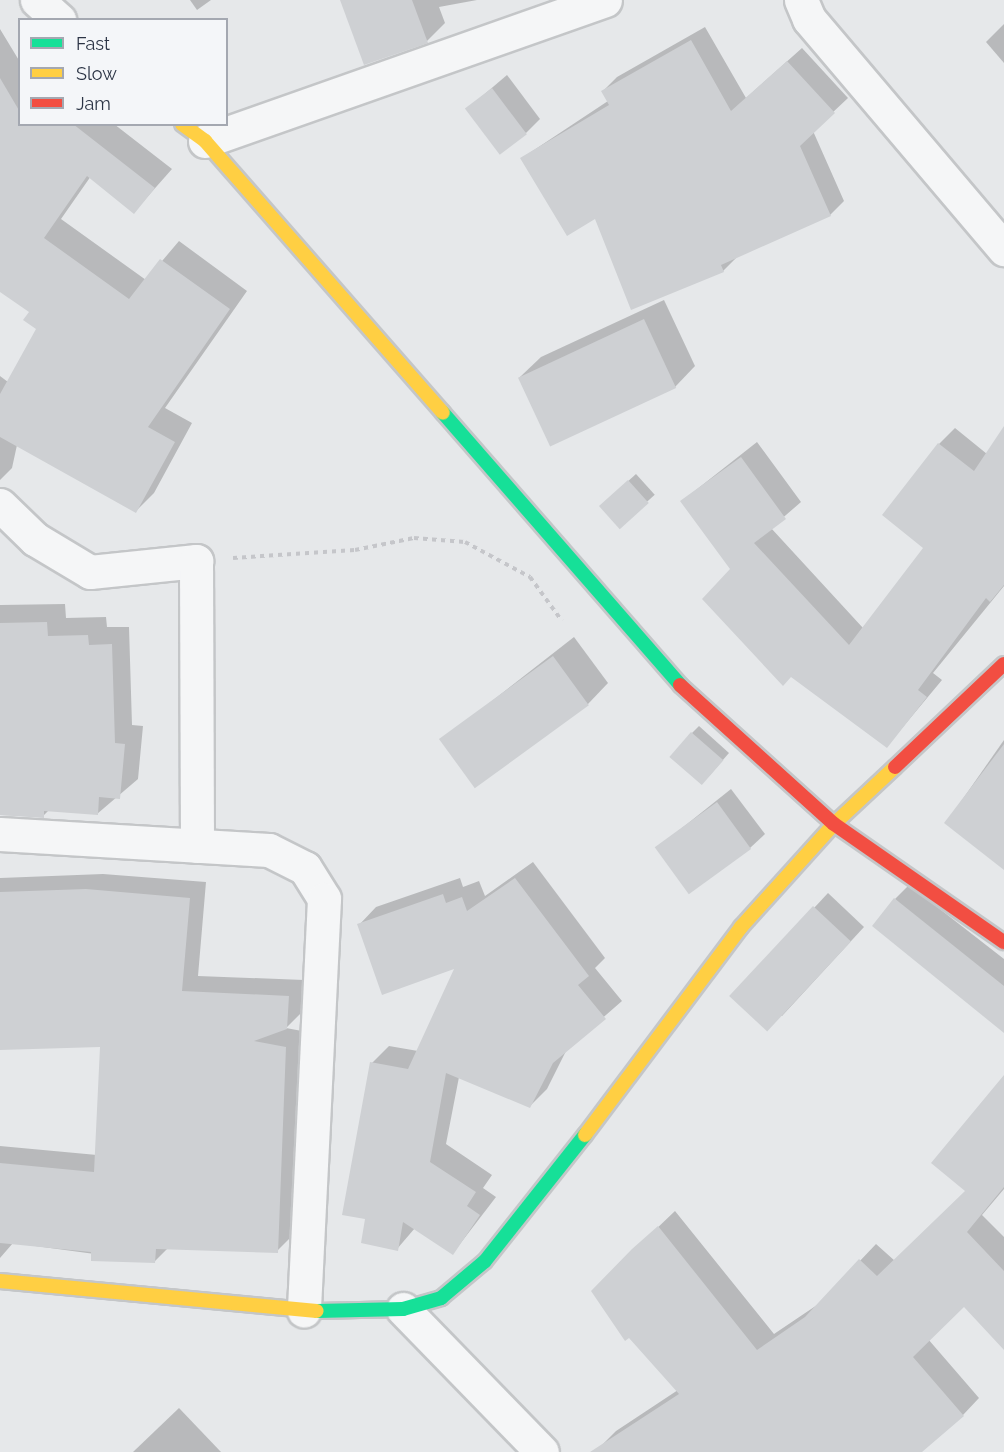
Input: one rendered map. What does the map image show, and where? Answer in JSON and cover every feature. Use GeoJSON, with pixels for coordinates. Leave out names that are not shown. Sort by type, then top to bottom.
{"type":"FeatureCollection","features":[{"type":"Feature","properties":{"kind":"street"},"geometry":{"type":"LineString","coordinates":[[38,0],[57,18]]}},
{"type":"Feature","properties":{"kind":"street"},"geometry":{"type":"LineString","coordinates":[[228,122],[605,0]]}},
{"type":"Feature","properties":{"kind":"street"},"geometry":{"type":"LineString","coordinates":[[801,0],[809,19],[1004,249]]}},
{"type":"Feature","properties":{"kind":"street"},"geometry":{"type":"LineString","coordinates":[[216,126],[194,133],[652,659],[704,712],[834,824],[1004,942]]}},
{"type":"Feature","properties":{"kind":"street"},"geometry":{"type":"LineString","coordinates":[[0,506],[35,539],[90,572],[196,561],[197,846]]}},
{"type":"Feature","properties":{"kind":"street"},"geometry":{"type":"LineString","coordinates":[[0,1281],[304,1311],[403,1309],[441,1298],[485,1261],[555,1175],[674,1011],[834,824],[1004,664]]}},
{"type":"Feature","properties":{"kind":"street"},"geometry":{"type":"LineString","coordinates":[[0,834],[269,850],[305,868],[324,899],[304,1311]]}},
{"type":"Feature","properties":{"kind":"street"},"geometry":{"type":"LineString","coordinates":[[403,1309],[542,1452]]}},
{"type":"Feature","properties":{"kind":"path"},"geometry":{"type":"LineString","coordinates":[[196,561],[355,550],[414,538],[465,542],[530,577],[562,621]]}},
{"type":"Feature","properties":{"kind":"building"},"geometry":{"type":"Polygon","coordinates":[[[340,0],[412,0],[428,43],[364,65],[340,0]]]}},
{"type":"Feature","properties":{"kind":"building"},"geometry":{"type":"Polygon","coordinates":[[[691,40],[731,111],[787,61],[835,113],[800,146],[831,216],[721,265],[724,272],[631,310],[595,219],[567,236],[520,158],[609,105],[601,91],[691,40]]]}},
{"type":"Feature","properties":{"kind":"building"},"geometry":{"type":"Polygon","coordinates":[[[0,78],[18,109],[18,126],[76,126],[155,188],[134,214],[87,176],[44,238],[129,299],[160,259],[230,309],[148,427],[175,442],[136,513],[0,437],[0,394],[36,329],[23,320],[29,312],[0,292],[0,78]]]}},
{"type":"Feature","properties":{"kind":"building"},"geometry":{"type":"Polygon","coordinates":[[[492,88],[527,134],[500,155],[465,108],[492,88]]]}},
{"type":"Feature","properties":{"kind":"building"},"geometry":{"type":"Polygon","coordinates":[[[644,319],[676,388],[550,447],[518,378],[644,319]]]}},
{"type":"Feature","properties":{"kind":"building"},"geometry":{"type":"Polygon","coordinates":[[[1004,426],[1004,585],[990,602],[986,598],[918,690],[927,697],[887,748],[791,677],[783,686],[702,599],[730,569],[680,501],[741,457],[786,519],[754,543],[849,645],[923,548],[882,515],[938,443],[974,471],[1004,426]]]}},
{"type":"Feature","properties":{"kind":"building"},"geometry":{"type":"Polygon","coordinates":[[[628,480],[649,503],[620,529],[599,506],[628,480]]]}},
{"type":"Feature","properties":{"kind":"building"},"geometry":{"type":"Polygon","coordinates":[[[47,622],[48,636],[88,635],[89,645],[112,644],[115,743],[125,744],[120,799],[99,797],[98,815],[44,811],[44,818],[0,815],[0,623],[47,622]]]}},
{"type":"Feature","properties":{"kind":"building"},"geometry":{"type":"Polygon","coordinates":[[[553,656],[589,705],[475,788],[439,739],[553,656]]]}},
{"type":"Feature","properties":{"kind":"building"},"geometry":{"type":"Polygon","coordinates":[[[691,732],[723,760],[702,785],[669,757],[691,732]]]}},
{"type":"Feature","properties":{"kind":"building"},"geometry":{"type":"Polygon","coordinates":[[[1004,744],[1004,870],[944,823],[1004,744]]]}},
{"type":"Feature","properties":{"kind":"building"},"geometry":{"type":"Polygon","coordinates":[[[717,802],[751,849],[689,894],[655,847],[717,802]]]}},
{"type":"Feature","properties":{"kind":"building"},"geometry":{"type":"Polygon","coordinates":[[[515,878],[589,976],[578,985],[606,1019],[553,1063],[530,1108],[446,1073],[430,1162],[476,1192],[467,1206],[480,1215],[453,1255],[403,1222],[398,1251],[361,1243],[365,1219],[342,1215],[370,1062],[408,1069],[454,969],[382,995],[357,924],[443,894],[446,903],[462,897],[467,911],[515,878]]]}},
{"type":"Feature","properties":{"kind":"building"},"geometry":{"type":"Polygon","coordinates":[[[86,889],[190,898],[182,991],[289,996],[287,1029],[254,1041],[286,1047],[278,1253],[156,1249],[155,1263],[91,1261],[91,1252],[0,1243],[0,1163],[94,1172],[100,1047],[0,1050],[0,892],[86,889]]]}},
{"type":"Feature","properties":{"kind":"building"},"geometry":{"type":"Polygon","coordinates":[[[894,898],[1004,986],[1004,1033],[872,926],[894,898]]]}},
{"type":"Feature","properties":{"kind":"building"},"geometry":{"type":"Polygon","coordinates":[[[813,906],[851,941],[767,1031],[729,996],[813,906]]]}},
{"type":"Feature","properties":{"kind":"building"},"geometry":{"type":"Polygon","coordinates":[[[1004,1075],[1004,1187],[967,1232],[1004,1271],[1004,1350],[964,1307],[913,1357],[964,1416],[922,1452],[590,1452],[679,1394],[629,1338],[625,1341],[591,1291],[632,1249],[658,1226],[757,1350],[805,1317],[859,1259],[877,1276],[965,1191],[931,1163],[1004,1075]]]}},
{"type":"Feature","properties":{"kind":"traffic: fast"},"geometry":{"type":"LineString","coordinates":[[443,413],[680,685]]}},
{"type":"Feature","properties":{"kind":"traffic: fast"},"geometry":{"type":"LineString","coordinates":[[317,1311],[403,1309],[441,1298],[485,1261],[585,1135]]}},
{"type":"Feature","properties":{"kind":"traffic: slow"},"geometry":{"type":"LineString","coordinates":[[185,126],[205,141],[443,413]]}},
{"type":"Feature","properties":{"kind":"traffic: slow"},"geometry":{"type":"LineString","coordinates":[[585,1135],[741,927],[834,824],[895,767]]}},
{"type":"Feature","properties":{"kind":"traffic: slow"},"geometry":{"type":"LineString","coordinates":[[0,1281],[317,1311]]}},
{"type":"Feature","properties":{"kind":"traffic: jam"},"geometry":{"type":"LineString","coordinates":[[895,767],[1004,664]]}},
{"type":"Feature","properties":{"kind":"traffic: jam"},"geometry":{"type":"LineString","coordinates":[[680,685],[834,824],[1004,942]]}}]}
